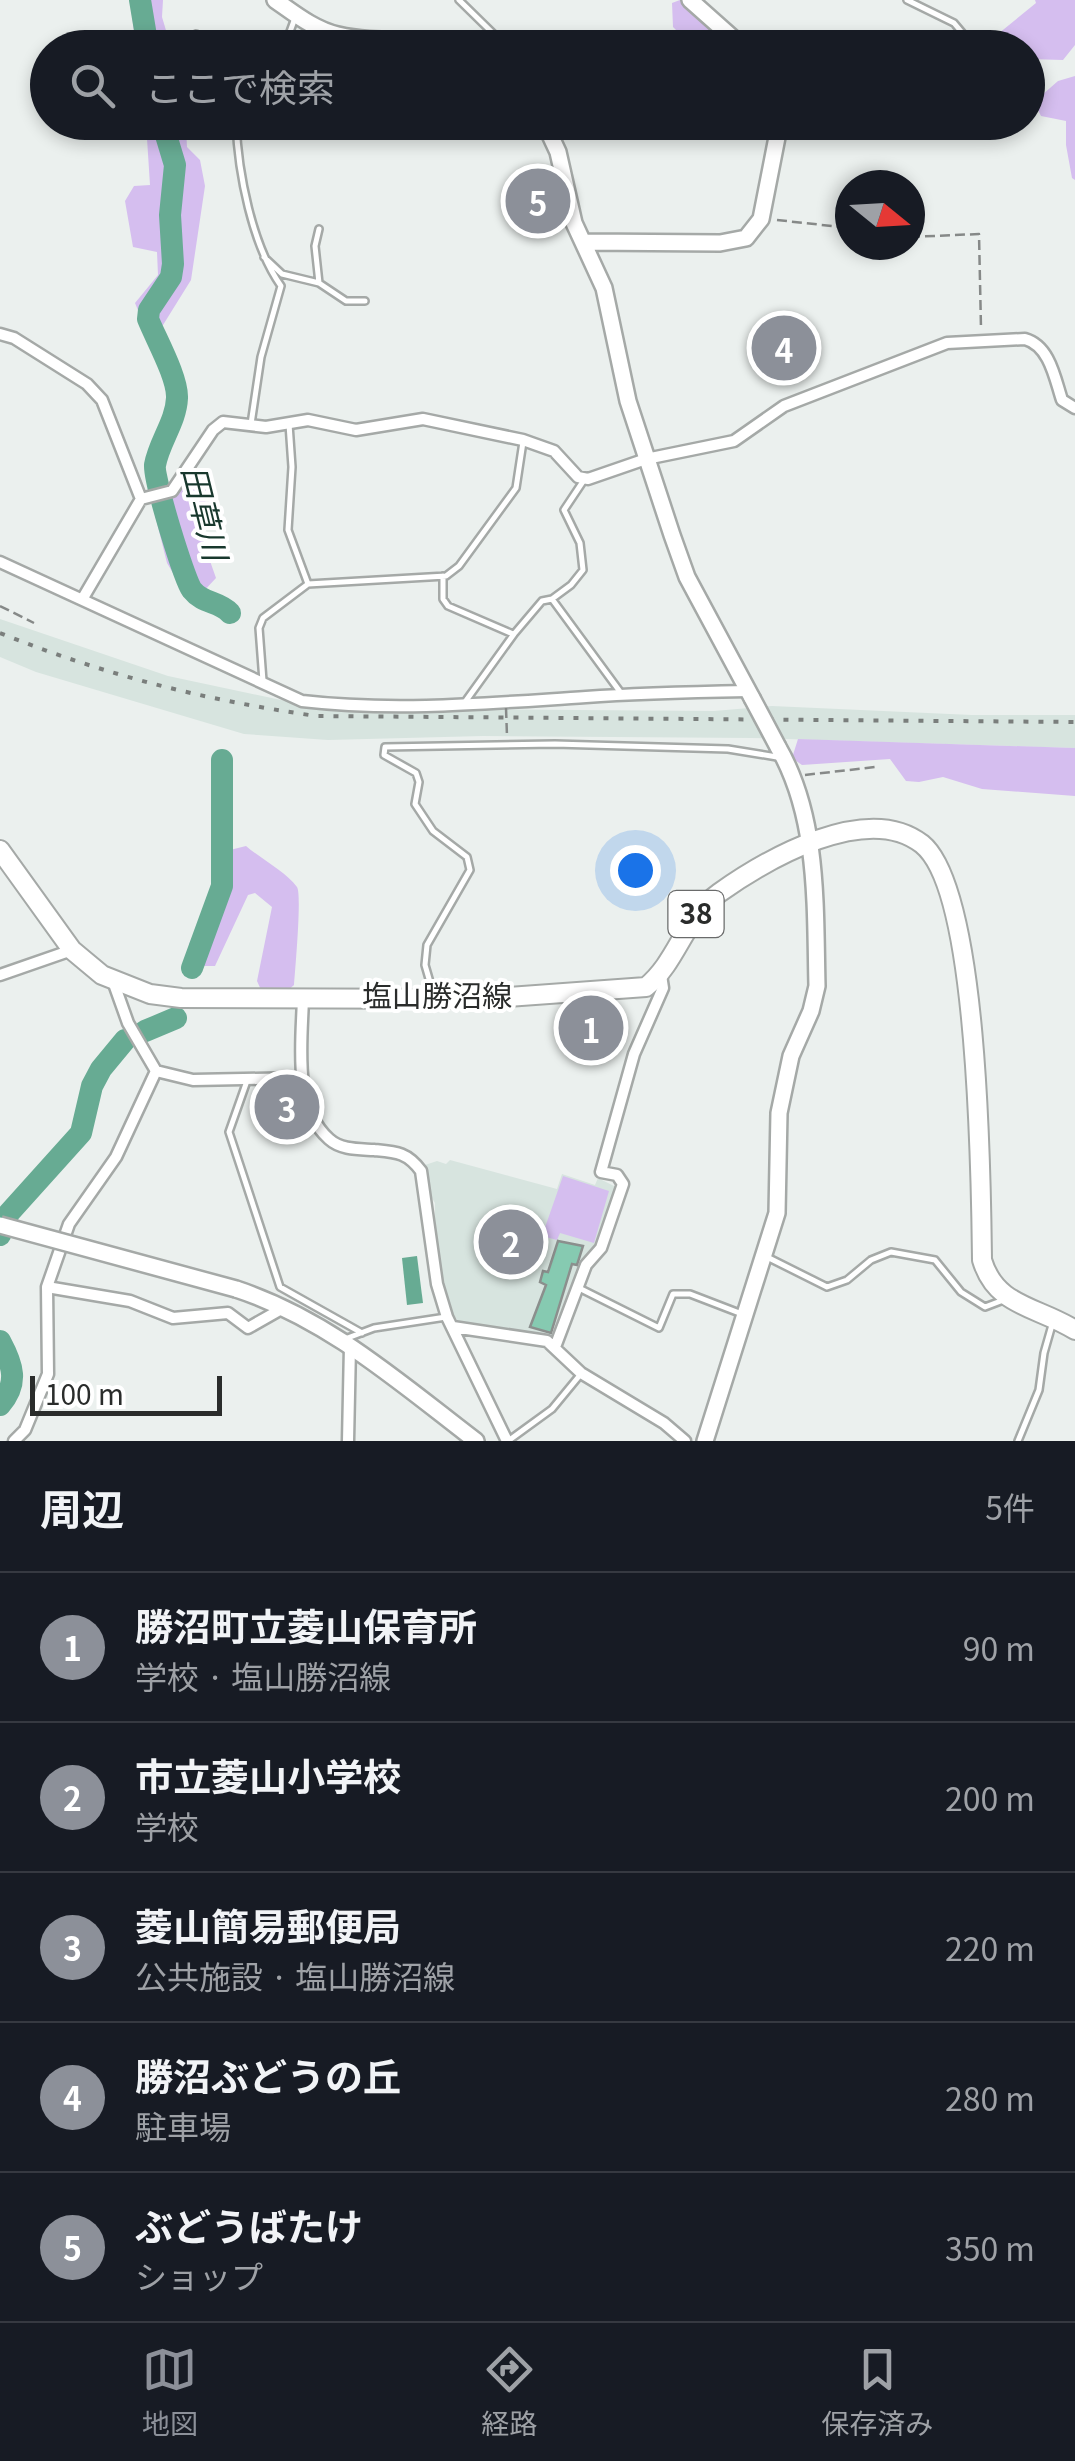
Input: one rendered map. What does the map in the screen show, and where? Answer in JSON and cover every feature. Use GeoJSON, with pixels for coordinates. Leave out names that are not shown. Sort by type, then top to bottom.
{"type":"FeatureCollection","features":[{"type":"Feature","properties":{"kind":"main road","name":"38"},"geometry":{"type":"LineString","coordinates":[[661,975],[704,904],[810,843],[857,830],[894,831],[919,842],[942,868],[950,896],[973,1031],[980,1128],[982,1260],[988,1278],[1008,1298]]}},
{"type":"Feature","properties":{"kind":"main road","name":"塩山勝沼線"},"geometry":{"type":"LineString","coordinates":[[0,850],[72,950],[113,981],[150,994],[182,998],[480,999],[646,988],[661,975]]}},
{"type":"Feature","properties":{"kind":"main road"},"geometry":{"type":"LineString","coordinates":[[1008,1298],[1075,1330]]}},
{"type":"Feature","properties":{"kind":"street"},"geometry":{"type":"LineString","coordinates":[[276,0],[296,15],[328,30]]}},
{"type":"Feature","properties":{"kind":"street"},"geometry":{"type":"LineString","coordinates":[[690,0],[724,30]]}},
{"type":"Feature","properties":{"kind":"street"},"geometry":{"type":"LineString","coordinates":[[552,140],[565,194],[604,288],[628,401],[687,577],[794,777],[810,843],[816,986],[811,1011],[791,1056],[779,1113],[777,1213],[705,1441]]}},
{"type":"Feature","properties":{"kind":"street"},"geometry":{"type":"LineString","coordinates":[[583,242],[720,243],[746,238],[760,219],[776,140]]}},
{"type":"Feature","properties":{"kind":"street"},"geometry":{"type":"LineString","coordinates":[[0,334],[14,338],[87,384],[102,400],[142,499]]}},
{"type":"Feature","properties":{"kind":"street"},"geometry":{"type":"LineString","coordinates":[[83,598],[142,499],[172,491],[223,422],[250,427],[308,420],[356,430],[423,419],[523,440],[554,451],[578,477],[585,479],[646,459],[734,441],[784,406],[947,344],[1026,339],[1035,342],[1047,356],[1062,400],[1075,408]]}},
{"type":"Feature","properties":{"kind":"street"},"geometry":{"type":"LineString","coordinates":[[0,562],[302,701],[351,706],[623,695],[750,695]]}},
{"type":"Feature","properties":{"kind":"street"},"geometry":{"type":"LineString","coordinates":[[0,975],[72,950]]}},
{"type":"Feature","properties":{"kind":"street"},"geometry":{"type":"LineString","coordinates":[[555,1347],[586,1265],[601,1248],[623,1184],[617,1175],[601,1172],[634,1054],[663,988],[661,975]]}},
{"type":"Feature","properties":{"kind":"street"},"geometry":{"type":"LineString","coordinates":[[113,981],[128,1023],[156,1071],[193,1080],[302,1078]]}},
{"type":"Feature","properties":{"kind":"street"},"geometry":{"type":"LineString","coordinates":[[303,997],[302,1078],[312,1114],[330,1140],[346,1148],[402,1153],[420,1171],[437,1284],[450,1322],[508,1441]]}},
{"type":"Feature","properties":{"kind":"street"},"geometry":{"type":"LineString","coordinates":[[14,1441],[25,1430],[48,1374],[47,1286],[70,1224],[116,1158],[156,1071]]}},
{"type":"Feature","properties":{"kind":"street"},"geometry":{"type":"LineString","coordinates":[[0,1225],[236,1289],[286,1307],[346,1343],[476,1441]]}},
{"type":"Feature","properties":{"kind":"street"},"geometry":{"type":"LineString","coordinates":[[47,1286],[130,1301],[173,1318],[228,1313],[248,1328],[286,1307]]}},
{"type":"Feature","properties":{"kind":"street"},"geometry":{"type":"LineString","coordinates":[[450,1322],[547,1341],[582,1372],[664,1423],[685,1441]]}},
{"type":"Feature","properties":{"kind":"street"},"geometry":{"type":"LineString","coordinates":[[346,1343],[348,1441]]}},
{"type":"Feature","properties":{"kind":"lane"},"geometry":{"type":"LineString","coordinates":[[460,0],[490,30]]}},
{"type":"Feature","properties":{"kind":"lane"},"geometry":{"type":"LineString","coordinates":[[907,0],[954,23],[960,30]]}},
{"type":"Feature","properties":{"kind":"lane"},"geometry":{"type":"LineString","coordinates":[[291,30],[296,15]]}},
{"type":"Feature","properties":{"kind":"lane"},"geometry":{"type":"LineString","coordinates":[[238,140],[247,202],[264,257],[281,286],[255,386],[250,427]]}},
{"type":"Feature","properties":{"kind":"lane"},"geometry":{"type":"LineString","coordinates":[[320,229],[316,246],[320,283]]}},
{"type":"Feature","properties":{"kind":"lane"},"geometry":{"type":"LineString","coordinates":[[264,257],[282,274],[320,283],[346,301],[365,301]]}},
{"type":"Feature","properties":{"kind":"lane"},"geometry":{"type":"LineString","coordinates":[[289,421],[292,467],[288,530],[308,584]]}},
{"type":"Feature","properties":{"kind":"lane"},"geometry":{"type":"LineString","coordinates":[[263,684],[259,628],[263,618],[308,584],[443,576],[459,566],[516,488],[523,440]]}},
{"type":"Feature","properties":{"kind":"lane"},"geometry":{"type":"LineString","coordinates":[[464,704],[542,602],[571,586],[583,570],[580,543],[564,510],[585,479]]}},
{"type":"Feature","properties":{"kind":"lane"},"geometry":{"type":"LineString","coordinates":[[443,576],[442,599],[448,606],[514,634]]}},
{"type":"Feature","properties":{"kind":"lane"},"geometry":{"type":"LineString","coordinates":[[552,599],[623,695]]}},
{"type":"Feature","properties":{"kind":"lane"},"geometry":{"type":"LineString","coordinates":[[434,998],[425,965],[428,944],[470,870],[467,857],[433,831],[415,804],[419,782],[416,773],[384,755],[385,746],[555,744],[781,753]]}},
{"type":"Feature","properties":{"kind":"lane"},"geometry":{"type":"LineString","coordinates":[[248,1078],[229,1132],[280,1287],[362,1333]]}},
{"type":"Feature","properties":{"kind":"lane"},"geometry":{"type":"LineString","coordinates":[[764,1256],[827,1288],[847,1280],[871,1260],[892,1252],[921,1256],[935,1260],[962,1292],[985,1307],[1008,1298]]}},
{"type":"Feature","properties":{"kind":"lane"},"geometry":{"type":"LineString","coordinates":[[577,1286],[659,1328],[673,1294],[690,1294],[745,1315]]}},
{"type":"Feature","properties":{"kind":"lane"},"geometry":{"type":"LineString","coordinates":[[1018,1441],[1039,1390],[1054,1318]]}},
{"type":"Feature","properties":{"kind":"lane"},"geometry":{"type":"LineString","coordinates":[[346,1343],[383,1326],[450,1322]]}},
{"type":"Feature","properties":{"kind":"lane"},"geometry":{"type":"LineString","coordinates":[[508,1441],[552,1409],[582,1372]]}},
{"type":"Feature","properties":{"kind":"path"},"geometry":{"type":"LineString","coordinates":[[760,219],[835,226]]}},
{"type":"Feature","properties":{"kind":"path"},"geometry":{"type":"LineString","coordinates":[[925,236],[979,234],[980,344]]}},
{"type":"Feature","properties":{"kind":"path"},"geometry":{"type":"LineString","coordinates":[[0,606],[34,623]]}},
{"type":"Feature","properties":{"kind":"path"},"geometry":{"type":"LineString","coordinates":[[506,708],[507,736]]}},
{"type":"Feature","properties":{"kind":"path"},"geometry":{"type":"LineString","coordinates":[[794,777],[875,767]]}},
{"type":"Feature","properties":{"kind":"shaded area"},"geometry":{"type":"Polygon","coordinates":[[[130,0],[163,0],[166,30],[134,30],[130,0]]]}},
{"type":"Feature","properties":{"kind":"shaded area"},"geometry":{"type":"Polygon","coordinates":[[[680,0],[714,30],[676,30],[672,3],[680,0]]]}},
{"type":"Feature","properties":{"kind":"shaded area"},"geometry":{"type":"Polygon","coordinates":[[[1035,0],[1075,0],[1075,45],[1063,60],[1045,59],[1045,30],[1003,30],[1035,0]]]}},
{"type":"Feature","properties":{"kind":"shaded area"},"geometry":{"type":"Polygon","coordinates":[[[1075,76],[1075,180],[1066,145],[1066,121],[1045,117],[1045,92],[1058,81],[1075,76]]]}},
{"type":"Feature","properties":{"kind":"shaded area"},"geometry":{"type":"Polygon","coordinates":[[[147,140],[187,140],[187,147],[200,160],[205,186],[191,280],[163,325],[144,325],[135,303],[158,275],[157,252],[133,247],[125,201],[134,186],[150,185],[147,140]]]}},
{"type":"Feature","properties":{"kind":"shaded area"},"geometry":{"type":"Polygon","coordinates":[[[206,481],[204,544],[216,578],[202,593],[180,585],[167,563],[152,503],[173,496],[182,484],[206,481]]]}},
{"type":"Feature","properties":{"kind":"shaded area"},"geometry":{"type":"Polygon","coordinates":[[[0,619],[168,676],[319,708],[714,711],[772,706],[972,715],[1075,715],[1075,748],[752,738],[483,736],[328,740],[244,734],[36,672],[0,657],[0,619]]]}},
{"type":"Feature","properties":{"kind":"shaded area"},"geometry":{"type":"Polygon","coordinates":[[[798,739],[1075,748],[1075,796],[982,789],[943,777],[906,781],[890,759],[802,765],[792,758],[798,739]]]}},
{"type":"Feature","properties":{"kind":"shaded area"},"geometry":{"type":"Polygon","coordinates":[[[246,846],[297,887],[294,985],[287,991],[262,992],[257,981],[272,907],[255,893],[248,895],[215,966],[201,966],[189,944],[227,869],[230,850],[246,846]]]}},
{"type":"Feature","properties":{"kind":"shaded area"},"geometry":{"type":"Polygon","coordinates":[[[450,1160],[557,1189],[562,1174],[595,1185],[598,1178],[618,1188],[599,1245],[586,1254],[553,1335],[458,1321],[445,1303],[435,1236],[435,1203],[429,1193],[425,1165],[437,1161],[446,1164],[450,1160]]]}},
{"type":"Feature","properties":{"kind":"shaded area"},"geometry":{"type":"Polygon","coordinates":[[[563,1176],[609,1191],[594,1243],[560,1233],[557,1240],[542,1236],[563,1176]]]}},
{"type":"Feature","properties":{"kind":"shaded area"},"geometry":{"type":"Polygon","coordinates":[[[417,1256],[423,1303],[407,1305],[402,1258],[417,1256]]]}},
{"type":"Feature","properties":{"kind":"building"},"geometry":{"type":"Polygon","coordinates":[[[558,1241],[583,1246],[577,1265],[572,1264],[551,1333],[530,1327],[546,1285],[540,1282],[543,1271],[548,1272],[558,1241]]]}},
{"type":"Feature","properties":{"kind":"waterway","name":"田草川"},"geometry":{"type":"LineString","coordinates":[[140,0],[145,30]]}},
{"type":"Feature","properties":{"kind":"waterway","name":"田草川"},"geometry":{"type":"LineString","coordinates":[[167,140],[175,165],[170,215],[173,264],[171,277],[149,310],[148,319],[170,369],[177,398],[157,457],[156,474],[192,590],[230,613]]}},
{"type":"Feature","properties":{"kind":"waterway","name":"田草川"},"geometry":{"type":"LineString","coordinates":[[192,968],[222,886],[222,760]]}},
{"type":"Feature","properties":{"kind":"waterway","name":"田草川"},"geometry":{"type":"LineString","coordinates":[[145,1031],[176,1018]]}},
{"type":"Feature","properties":{"kind":"waterway","name":"田草川"},"geometry":{"type":"LineString","coordinates":[[0,1235],[9,1213],[81,1133],[92,1086],[125,1040]]}},
{"type":"Feature","properties":{"kind":"waterway","name":"田草川"},"geometry":{"type":"LineString","coordinates":[[0,1341],[12,1374],[10,1389],[0,1405]]}},
{"type":"Feature","properties":{"kind":"railway"},"geometry":{"type":"LineString","coordinates":[[0,633],[155,684],[316,716],[1075,722]]}},
{"type":"Feature","properties":{"kind":"place","name":"ぶどうばたけ"},"geometry":{"type":"Point","coordinates":[538,201]}},
{"type":"Feature","properties":{"kind":"place","name":"勝沼ぶどうの丘"},"geometry":{"type":"Point","coordinates":[784,348]}},
{"type":"Feature","properties":{"kind":"place","name":"勝沼町立菱山保育所"},"geometry":{"type":"Point","coordinates":[591,1028]}},
{"type":"Feature","properties":{"kind":"place","name":"菱山簡易郵便局"},"geometry":{"type":"Point","coordinates":[287,1107]}},
{"type":"Feature","properties":{"kind":"place","name":"市立菱山小学校"},"geometry":{"type":"Point","coordinates":[511,1242]}}]}
